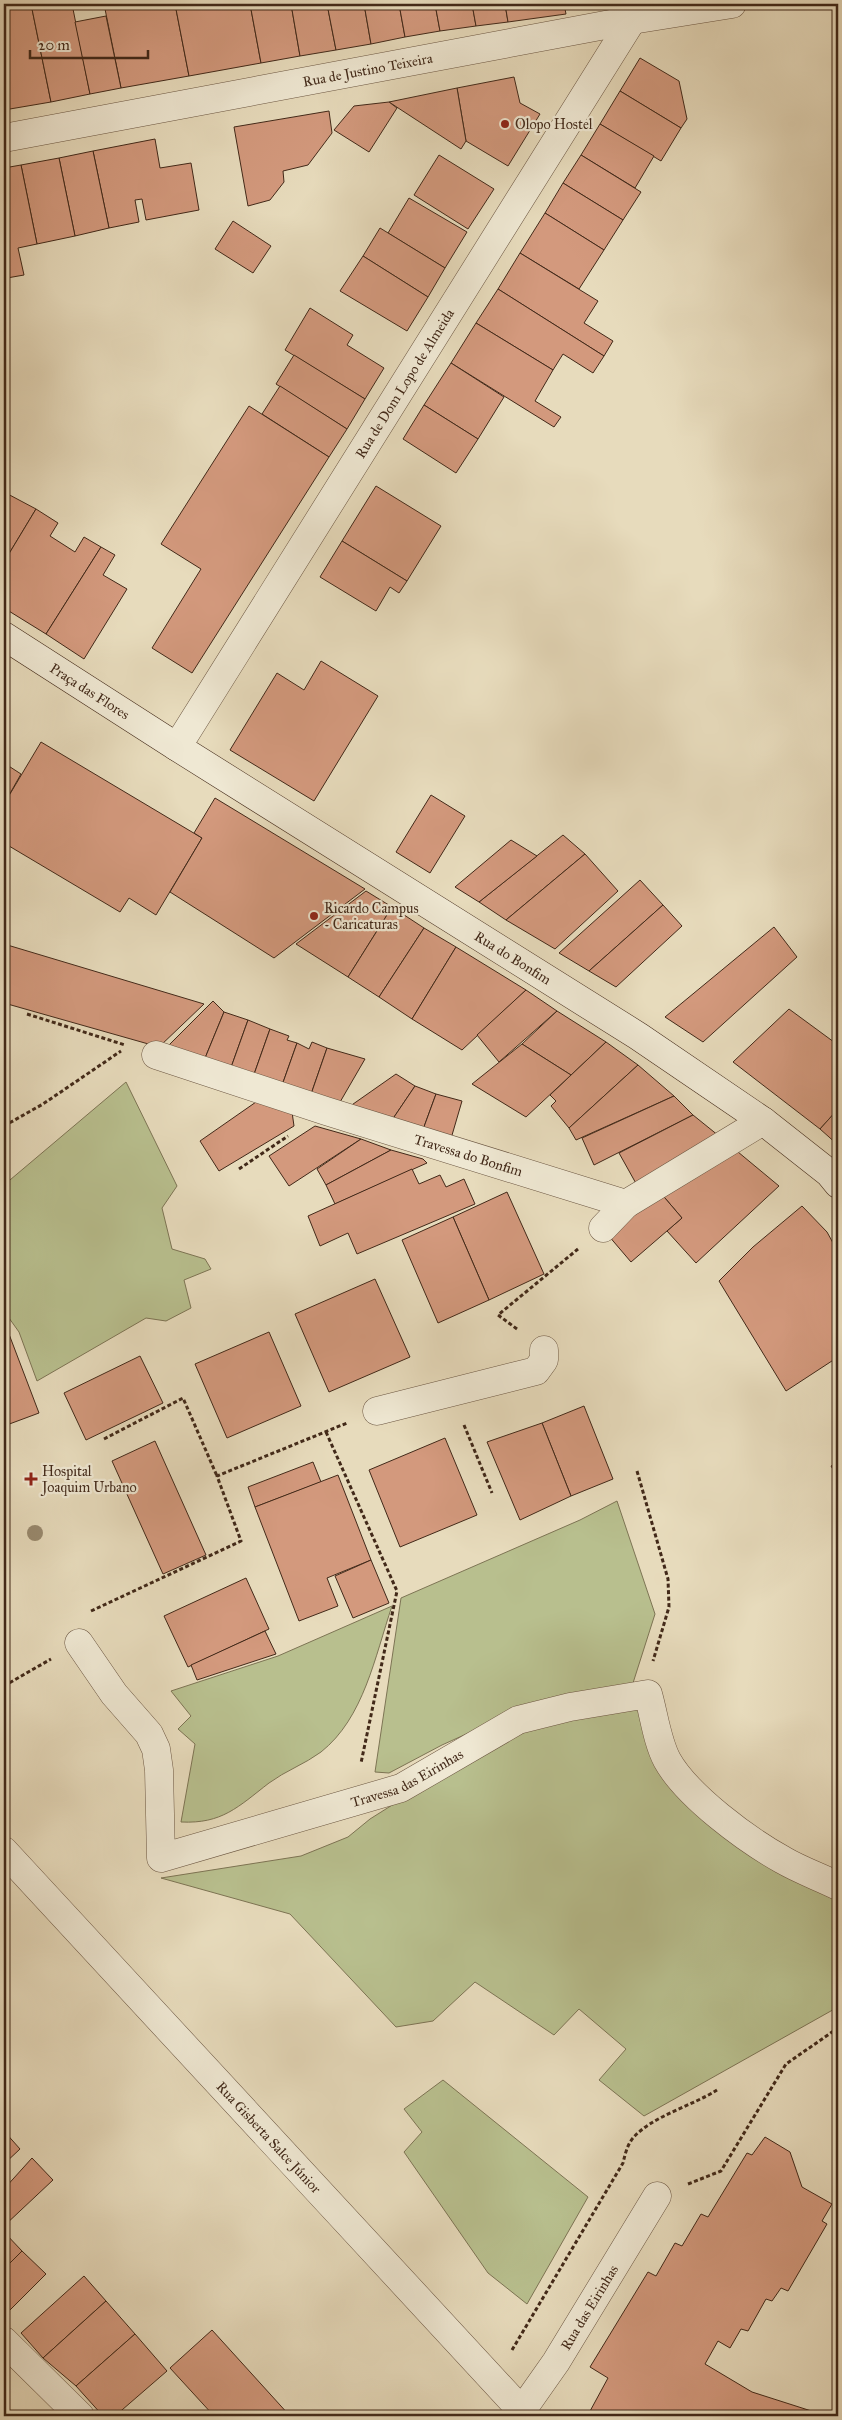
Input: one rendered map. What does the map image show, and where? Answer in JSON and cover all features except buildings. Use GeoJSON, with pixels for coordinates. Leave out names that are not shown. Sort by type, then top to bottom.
{"type":"FeatureCollection","features":[{"type":"Feature","properties":{"kind":"street","name":"Rua de Justino Teixeira"},"geometry":{"type":"LineString","coordinates":[[4,138],[632,20],[732,4]]}},
{"type":"Feature","properties":{"kind":"street","name":"Rua de Dom Lopo de Almeida"},"geometry":{"type":"LineString","coordinates":[[177,747],[632,20]]}},
{"type":"Feature","properties":{"kind":"street","name":"Praça das Flores"},"geometry":{"type":"LineString","coordinates":[[4,636],[177,747]]}},
{"type":"Feature","properties":{"kind":"street","name":"Rua do Bonfim"},"geometry":{"type":"LineString","coordinates":[[177,747],[638,1036],[763,1121],[829,1173],[838,1184]]}},
{"type":"Feature","properties":{"kind":"street","name":"Travessa do Bonfim"},"geometry":{"type":"LineString","coordinates":[[156,1055],[326,1111],[626,1204]]}},
{"type":"Feature","properties":{"kind":"street"},"geometry":{"type":"LineString","coordinates":[[603,1228],[626,1204],[763,1121]]}},
{"type":"Feature","properties":{"kind":"street"},"geometry":{"type":"LineString","coordinates":[[377,1411],[536,1371],[544,1360],[544,1350]]}},
{"type":"Feature","properties":{"kind":"street","name":"Travessa das Eirinhas"},"geometry":{"type":"LineString","coordinates":[[79,1643],[114,1694],[149,1734],[156,1749],[161,1858],[341,1806],[354,1800],[401,1788],[518,1720],[570,1708],[648,1694]]}},
{"type":"Feature","properties":{"kind":"street"},"geometry":{"type":"LineString","coordinates":[[648,1694],[666,1758],[676,1775],[698,1797],[748,1837],[783,1860],[838,1886]]}},
{"type":"Feature","properties":{"kind":"street","name":"Rua Gisberta Salce Júnior"},"geometry":{"type":"LineString","coordinates":[[8,1862],[520,2414]]}},
{"type":"Feature","properties":{"kind":"street","name":"Rua das Eirinhas"},"geometry":{"type":"LineString","coordinates":[[520,2414],[565,2348],[657,2196]]}},
{"type":"Feature","properties":{"kind":"street"},"geometry":{"type":"LineString","coordinates":[[4,2341],[80,2416]]}},
{"type":"Feature","properties":{"kind":"path"},"geometry":{"type":"LineString","coordinates":[[4,1126],[43,1104],[128,1046],[26,1014]]}},
{"type":"Feature","properties":{"kind":"path"},"geometry":{"type":"LineString","coordinates":[[239,1169],[326,1111]]}},
{"type":"Feature","properties":{"kind":"path"},"geometry":{"type":"LineString","coordinates":[[544,1350],[498,1315],[603,1228]]}},
{"type":"Feature","properties":{"kind":"path"},"geometry":{"type":"LineString","coordinates":[[451,1392],[492,1493]]}},
{"type":"Feature","properties":{"kind":"path"},"geometry":{"type":"LineString","coordinates":[[96,1608],[241,1541],[217,1476],[183,1398],[104,1439]]}},
{"type":"Feature","properties":{"kind":"path"},"geometry":{"type":"LineString","coordinates":[[217,1476],[326,1432],[397,1592],[354,1800]]}},
{"type":"Feature","properties":{"kind":"path"},"geometry":{"type":"LineString","coordinates":[[637,1471],[668,1578],[669,1607],[653,1660],[648,1694]]}},
{"type":"Feature","properties":{"kind":"path"},"geometry":{"type":"LineString","coordinates":[[4,1686],[79,1643]]}},
{"type":"Feature","properties":{"kind":"path"},"geometry":{"type":"LineString","coordinates":[[721,2171],[786,2064],[838,2028]]}},
{"type":"Feature","properties":{"kind":"path"},"geometry":{"type":"LineString","coordinates":[[560,2272],[623,2164],[632,2138],[644,2128],[698,2102],[717,2090]]}},
{"type":"Feature","properties":{"kind":"green space"},"geometry":{"type":"Polygon","coordinates":[[[126,1082],[177,1186],[162,1208],[172,1249],[205,1259],[211,1269],[184,1280],[191,1308],[166,1321],[146,1318],[37,1381],[19,1332],[4,1311],[4,1185],[126,1082]]]}},
{"type":"Feature","properties":{"kind":"green space"},"geometry":{"type":"Polygon","coordinates":[[[617,1501],[655,1614],[633,1683],[537,1702],[442,1745],[389,1773],[375,1772],[401,1598],[580,1520],[617,1501]]]}},
{"type":"Feature","properties":{"kind":"green space"},"geometry":{"type":"Polygon","coordinates":[[[392,1606],[358,1704],[336,1738],[321,1752],[275,1779],[229,1812],[208,1820],[181,1822],[195,1744],[178,1729],[191,1716],[171,1691],[278,1656],[392,1606]]]}},
{"type":"Feature","properties":{"kind":"green space"},"geometry":{"type":"Polygon","coordinates":[[[642,1705],[728,1837],[838,1901],[838,2007],[644,2116],[599,2080],[626,2049],[579,2009],[554,2035],[475,1982],[433,2021],[396,2027],[290,1914],[161,1878],[301,1856],[348,1837],[370,1819],[508,1732],[642,1705]]]}},
{"type":"Feature","properties":{"kind":"green space"},"geometry":{"type":"Polygon","coordinates":[[[443,2080],[588,2197],[527,2304],[488,2273],[404,2152],[422,2132],[404,2109],[443,2080]]]}},
{"type":"Feature","properties":{"kind":"place","name":"Olopo Hostel"},"geometry":{"type":"Point","coordinates":[505,124]}},
{"type":"Feature","properties":{"kind":"place","name":"Ricardo Campus - Caricaturas"},"geometry":{"type":"Point","coordinates":[314,916]}},
{"type":"Feature","properties":{"kind":"place","name":"Hospital Joaquim Urbano"},"geometry":{"type":"Point","coordinates":[31,1479]}}]}
